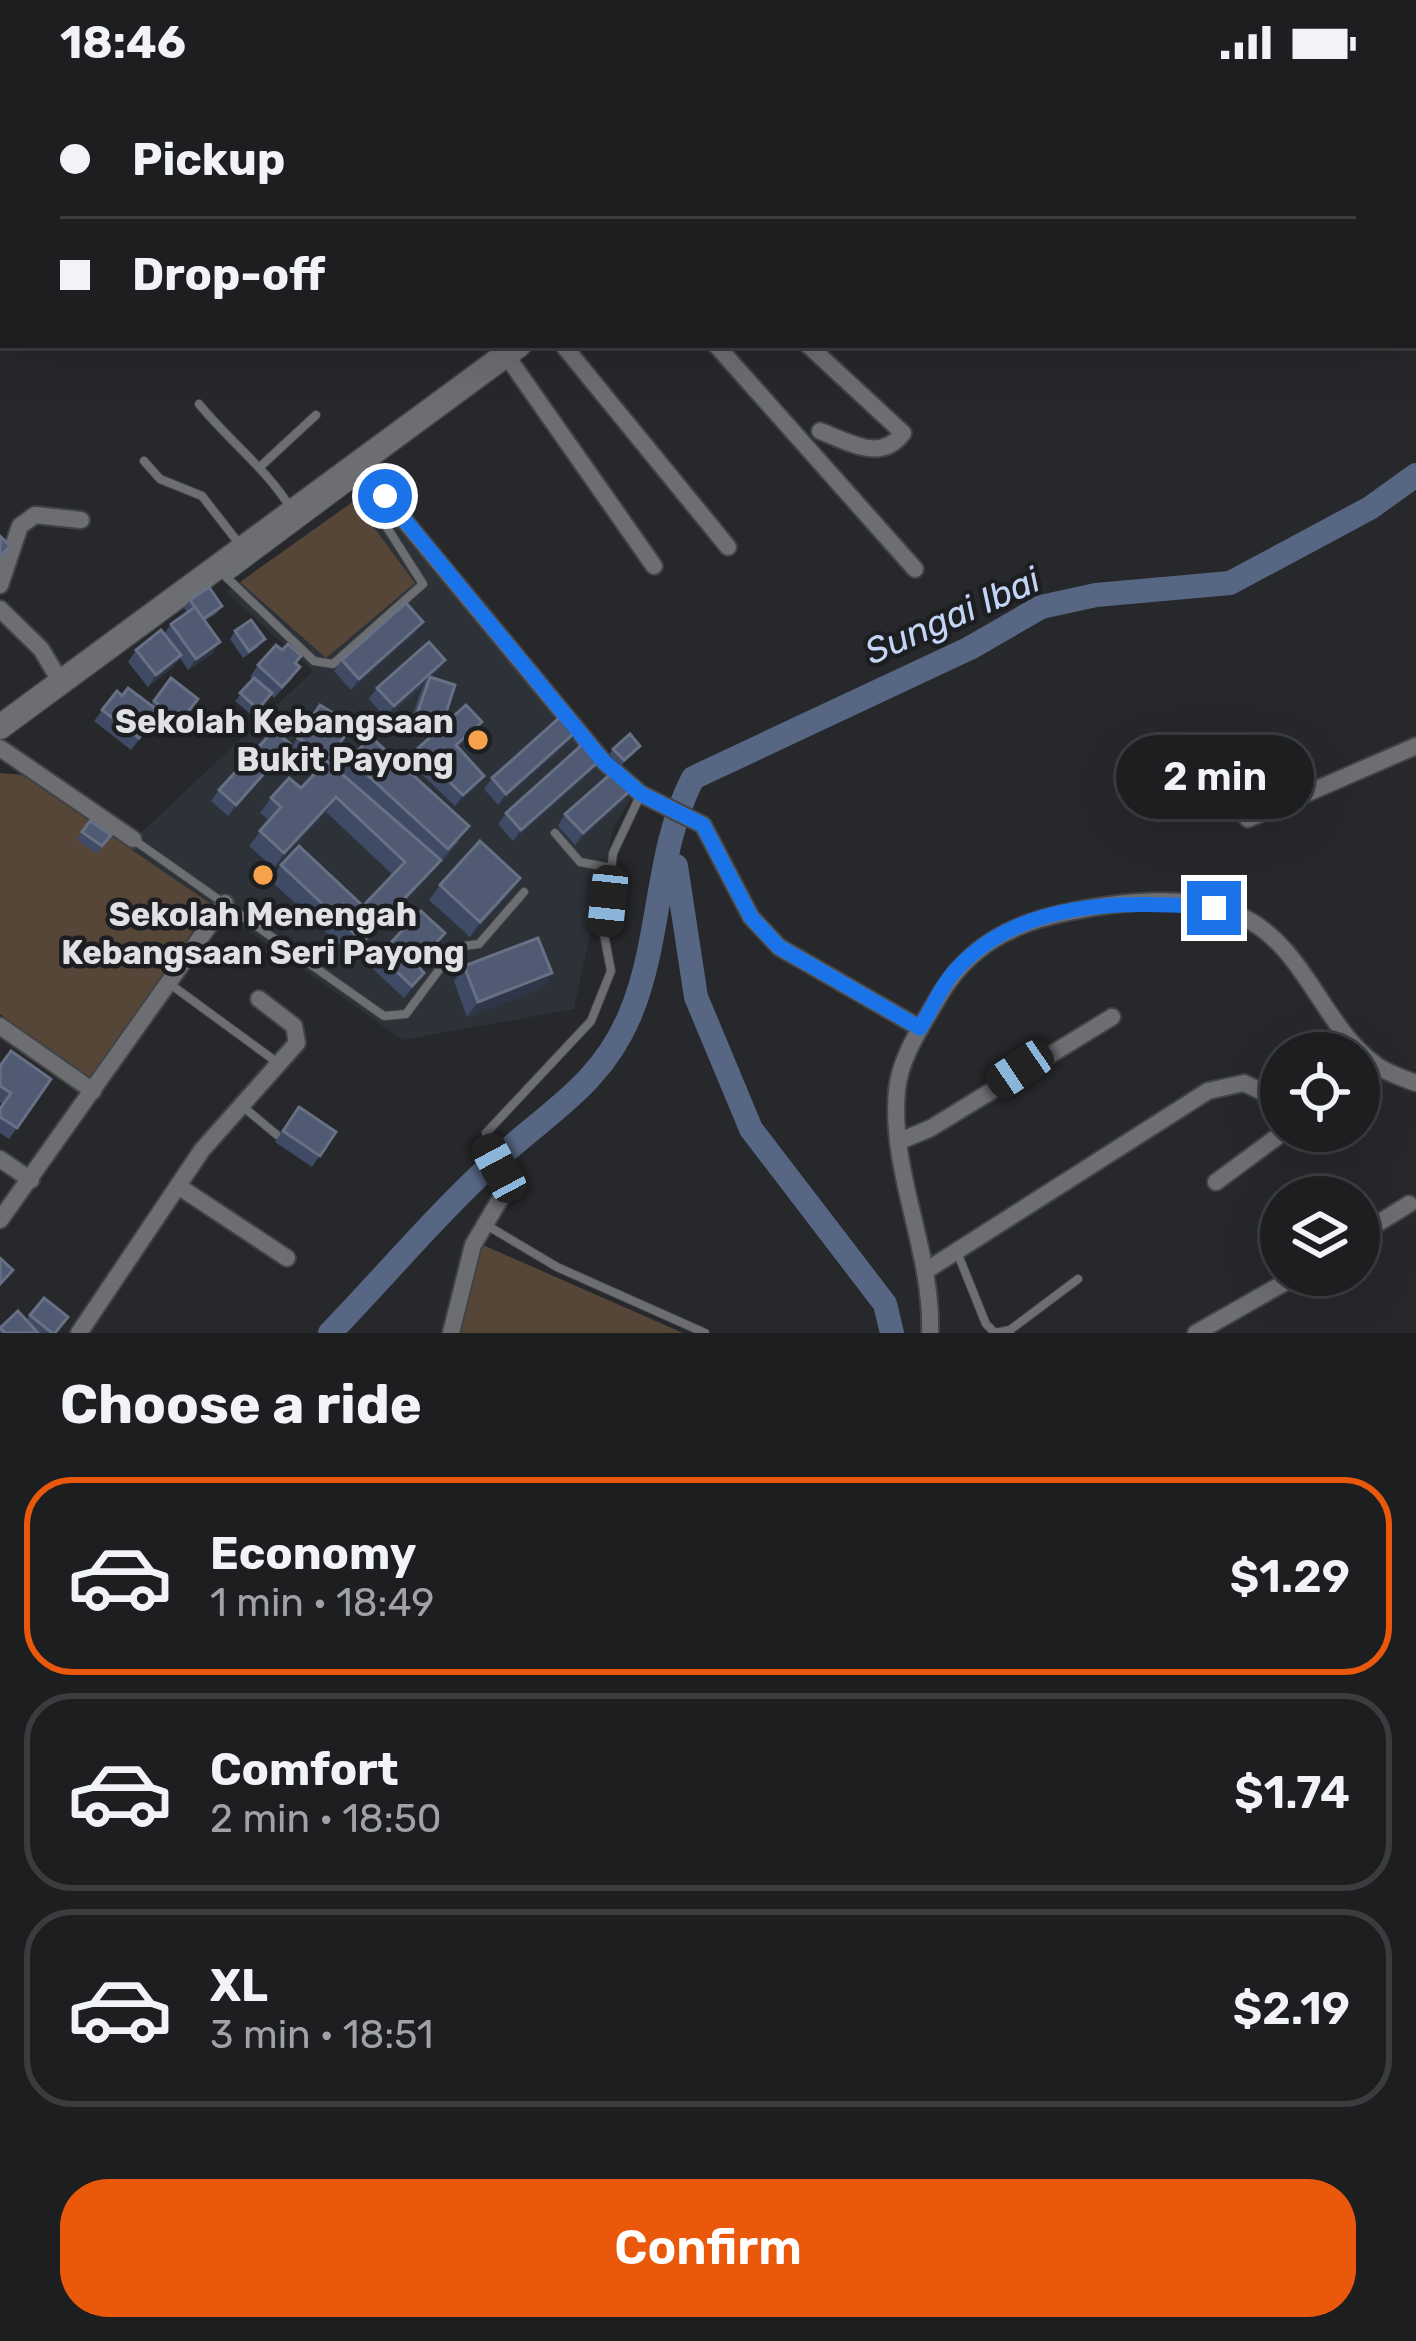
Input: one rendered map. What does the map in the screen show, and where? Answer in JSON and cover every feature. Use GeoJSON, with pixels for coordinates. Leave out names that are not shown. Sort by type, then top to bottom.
{"type":"FeatureCollection","features":[{"type":"Feature","properties":{"kind":"main road"},"geometry":{"type":"LineString","coordinates":[[0,727],[59,680],[221,572],[242,547],[355,471],[512,350]]}},
{"type":"Feature","properties":{"kind":"street"},"geometry":{"type":"LineString","coordinates":[[565,348],[728,547]]}},
{"type":"Feature","properties":{"kind":"street"},"geometry":{"type":"LineString","coordinates":[[719,348],[915,569]]}},
{"type":"Feature","properties":{"kind":"street"},"geometry":{"type":"LineString","coordinates":[[811,348],[904,434],[890,447],[872,450],[820,431]]}},
{"type":"Feature","properties":{"kind":"street"},"geometry":{"type":"LineString","coordinates":[[512,350],[654,566]]}},
{"type":"Feature","properties":{"kind":"street"},"geometry":{"type":"LineString","coordinates":[[355,471],[603,761],[647,797],[696,821],[760,931],[920,1028]]}},
{"type":"Feature","properties":{"kind":"street"},"geometry":{"type":"LineString","coordinates":[[0,585],[20,526],[34,515],[80,520]]}},
{"type":"Feature","properties":{"kind":"street"},"geometry":{"type":"LineString","coordinates":[[0,609],[41,650],[59,680]]}},
{"type":"Feature","properties":{"kind":"street"},"geometry":{"type":"LineString","coordinates":[[1247,819],[1416,746]]}},
{"type":"Feature","properties":{"kind":"street"},"geometry":{"type":"LineString","coordinates":[[0,748],[133,839]]}},
{"type":"Feature","properties":{"kind":"street"},"geometry":{"type":"LineString","coordinates":[[0,1220],[225,903]]}},
{"type":"Feature","properties":{"kind":"street"},"geometry":{"type":"LineString","coordinates":[[930,1333],[927,1270],[899,1141],[897,1087],[920,1028],[952,974],[986,942],[1022,921],[1154,903],[1214,908],[1258,926],[1304,974],[1372,1063],[1416,1083]]}},
{"type":"Feature","properties":{"kind":"street"},"geometry":{"type":"LineString","coordinates":[[79,1333],[178,1186],[240,1104],[297,1043],[298,1034],[259,999]]}},
{"type":"Feature","properties":{"kind":"street"},"geometry":{"type":"LineString","coordinates":[[899,1141],[931,1128],[1112,1017]]}},
{"type":"Feature","properties":{"kind":"street"},"geometry":{"type":"LineString","coordinates":[[0,1026],[93,1091]]}},
{"type":"Feature","properties":{"kind":"street"},"geometry":{"type":"LineString","coordinates":[[927,1270],[1208,1091],[1244,1083],[1260,1088]]}},
{"type":"Feature","properties":{"kind":"street"},"geometry":{"type":"LineString","coordinates":[[1216,1182],[1260,1149]]}},
{"type":"Feature","properties":{"kind":"street"},"geometry":{"type":"LineString","coordinates":[[0,1159],[31,1180]]}},
{"type":"Feature","properties":{"kind":"street"},"geometry":{"type":"LineString","coordinates":[[451,1333],[482,1223],[506,1189],[499,1168]]}},
{"type":"Feature","properties":{"kind":"street"},"geometry":{"type":"LineString","coordinates":[[178,1186],[287,1258]]}},
{"type":"Feature","properties":{"kind":"street"},"geometry":{"type":"LineString","coordinates":[[1380,1222],[1409,1204]]}},
{"type":"Feature","properties":{"kind":"street"},"geometry":{"type":"LineString","coordinates":[[1196,1333],[1261,1296]]}},
{"type":"Feature","properties":{"kind":"lane"},"geometry":{"type":"LineString","coordinates":[[199,404],[235,449],[262,465],[292,511]]}},
{"type":"Feature","properties":{"kind":"lane"},"geometry":{"type":"LineString","coordinates":[[262,465],[316,416]]}},
{"type":"Feature","properties":{"kind":"lane"},"geometry":{"type":"LineString","coordinates":[[144,461],[160,479],[202,496],[242,547]]}},
{"type":"Feature","properties":{"kind":"lane"},"geometry":{"type":"LineString","coordinates":[[355,471],[423,584],[333,664],[314,661],[221,572],[355,471]]}},
{"type":"Feature","properties":{"kind":"lane"},"geometry":{"type":"LineString","coordinates":[[499,1168],[486,1144],[488,1130],[591,1021],[611,971],[604,934],[611,868],[620,830],[647,797]]}},
{"type":"Feature","properties":{"kind":"lane"},"geometry":{"type":"LineString","coordinates":[[556,833],[580,862],[611,868]]}},
{"type":"Feature","properties":{"kind":"lane"},"geometry":{"type":"LineString","coordinates":[[133,839],[384,1016],[396,1018],[406,1014],[456,947],[479,944],[524,892]]}},
{"type":"Feature","properties":{"kind":"lane"},"geometry":{"type":"LineString","coordinates":[[168,983],[278,1063]]}},
{"type":"Feature","properties":{"kind":"lane"},"geometry":{"type":"LineString","coordinates":[[240,1104],[278,1135]]}},
{"type":"Feature","properties":{"kind":"lane"},"geometry":{"type":"LineString","coordinates":[[482,1223],[556,1267],[705,1333]]}},
{"type":"Feature","properties":{"kind":"lane"},"geometry":{"type":"LineString","coordinates":[[956,1251],[995,1333],[1010,1330],[1078,1280]]}},
{"type":"Feature","properties":{"kind":"lane"},"geometry":{"type":"LineString","coordinates":[[669,1333],[677,1320]]}},
{"type":"Feature","properties":{"kind":"shaded area","name":"Sekolah Menengah Kebangsaan Seri Payong"},"geometry":{"type":"Polygon","coordinates":[[[373,488],[630,800],[613,828],[574,1009],[403,1040],[211,905],[91,1079],[0,1014],[0,773],[22,775],[127,846],[313,671],[226,592],[373,488]]]}},
{"type":"Feature","properties":{"kind":"shaded area"},"geometry":{"type":"Polygon","coordinates":[[[354,501],[415,583],[326,658],[240,582],[354,501]]]}},
{"type":"Feature","properties":{"kind":"shaded area"},"geometry":{"type":"Polygon","coordinates":[[[0,773],[22,775],[211,904],[91,1079],[0,1014],[0,773]]]}},
{"type":"Feature","properties":{"kind":"shaded area"},"geometry":{"type":"Polygon","coordinates":[[[483,1245],[683,1333],[458,1333],[483,1245]]]}},
{"type":"Feature","properties":{"kind":"building"},"geometry":{"type":"Polygon","coordinates":[[[0,536],[10,546],[0,557],[0,536]]]}},
{"type":"Feature","properties":{"kind":"building"},"geometry":{"type":"Polygon","coordinates":[[[209,587],[222,606],[203,619],[190,600],[209,587]]]}},
{"type":"Feature","properties":{"kind":"building"},"geometry":{"type":"Polygon","coordinates":[[[406,603],[423,622],[359,679],[342,660],[406,603]]]}},
{"type":"Feature","properties":{"kind":"building"},"geometry":{"type":"Polygon","coordinates":[[[195,607],[220,642],[196,659],[171,624],[195,607]]]}},
{"type":"Feature","properties":{"kind":"building"},"geometry":{"type":"Polygon","coordinates":[[[251,620],[265,639],[249,651],[235,631],[251,620]]]}},
{"type":"Feature","properties":{"kind":"building"},"geometry":{"type":"Polygon","coordinates":[[[161,630],[181,655],[156,675],[136,650],[161,630]]]}},
{"type":"Feature","properties":{"kind":"building"},"geometry":{"type":"Polygon","coordinates":[[[429,642],[445,660],[394,706],[377,688],[429,642]]]}},
{"type":"Feature","properties":{"kind":"building"},"geometry":{"type":"Polygon","coordinates":[[[288,644],[301,656],[295,663],[300,667],[282,687],[258,665],[276,645],[282,650],[288,644]]]}},
{"type":"Feature","properties":{"kind":"building"},"geometry":{"type":"Polygon","coordinates":[[[430,677],[455,685],[443,722],[417,714],[430,677]]]}},
{"type":"Feature","properties":{"kind":"building"},"geometry":{"type":"Polygon","coordinates":[[[171,678],[198,699],[181,721],[154,701],[171,678]]]}},
{"type":"Feature","properties":{"kind":"building"},"geometry":{"type":"Polygon","coordinates":[[[254,678],[272,693],[258,709],[240,693],[254,678]]]}},
{"type":"Feature","properties":{"kind":"building"},"geometry":{"type":"Polygon","coordinates":[[[128,688],[160,712],[139,738],[102,710],[117,691],[122,696],[128,688]]]}},
{"type":"Feature","properties":{"kind":"building"},"geometry":{"type":"Polygon","coordinates":[[[320,705],[352,725],[330,758],[298,738],[320,705]]]}},
{"type":"Feature","properties":{"kind":"building"},"geometry":{"type":"Polygon","coordinates":[[[466,705],[482,722],[456,745],[484,776],[463,795],[416,750],[466,705]]]}},
{"type":"Feature","properties":{"kind":"building"},"geometry":{"type":"Polygon","coordinates":[[[567,711],[581,727],[506,794],[492,778],[567,711]]]}},
{"type":"Feature","properties":{"kind":"building"},"geometry":{"type":"Polygon","coordinates":[[[274,730],[290,744],[236,805],[219,790],[274,730]]]}},
{"type":"Feature","properties":{"kind":"building"},"geometry":{"type":"Polygon","coordinates":[[[630,734],[640,746],[624,760],[613,749],[630,734]]]}},
{"type":"Feature","properties":{"kind":"building"},"geometry":{"type":"Polygon","coordinates":[[[371,737],[469,826],[448,849],[350,759],[371,737]]]}},
{"type":"Feature","properties":{"kind":"building"},"geometry":{"type":"Polygon","coordinates":[[[584,743],[599,761],[521,830],[506,813],[584,743]]]}},
{"type":"Feature","properties":{"kind":"building"},"geometry":{"type":"Polygon","coordinates":[[[327,761],[441,860],[363,942],[281,865],[299,846],[363,906],[405,862],[336,797],[284,853],[260,831],[281,807],[271,798],[289,778],[301,788],[327,761]]]}},
{"type":"Feature","properties":{"kind":"building"},"geometry":{"type":"Polygon","coordinates":[[[615,770],[632,789],[583,833],[565,814],[615,770]]]}},
{"type":"Feature","properties":{"kind":"building"},"geometry":{"type":"Polygon","coordinates":[[[90,821],[111,835],[102,846],[82,832],[90,821]]]}},
{"type":"Feature","properties":{"kind":"building"},"geometry":{"type":"Polygon","coordinates":[[[480,841],[520,878],[480,922],[440,885],[480,841]]]}},
{"type":"Feature","properties":{"kind":"building"},"geometry":{"type":"Polygon","coordinates":[[[421,911],[445,933],[416,964],[424,973],[412,986],[379,955],[421,911]]]}},
{"type":"Feature","properties":{"kind":"building"},"geometry":{"type":"Polygon","coordinates":[[[538,938],[552,973],[478,1002],[464,966],[538,938]]]}},
{"type":"Feature","properties":{"kind":"building"},"geometry":{"type":"Polygon","coordinates":[[[11,1051],[51,1079],[17,1128],[0,1117],[11,1093],[0,1086],[0,1066],[11,1051]]]}},
{"type":"Feature","properties":{"kind":"building"},"geometry":{"type":"Polygon","coordinates":[[[299,1107],[336,1132],[320,1156],[283,1131],[299,1107]]]}},
{"type":"Feature","properties":{"kind":"building"},"geometry":{"type":"Polygon","coordinates":[[[0,1258],[13,1270],[0,1284],[0,1258]]]}},
{"type":"Feature","properties":{"kind":"building"},"geometry":{"type":"Polygon","coordinates":[[[44,1298],[68,1317],[55,1333],[30,1315],[44,1298]]]}},
{"type":"Feature","properties":{"kind":"building"},"geometry":{"type":"Polygon","coordinates":[[[18,1311],[38,1333],[5,1333],[0,1328],[18,1311]]]}},
{"type":"Feature","properties":{"kind":"waterway","name":"Sungai Ibai"},"geometry":{"type":"LineString","coordinates":[[330,1333],[474,1181],[588,1079],[618,1040],[640,986],[672,835],[693,778],[970,648],[1041,607],[1096,595],[1230,583],[1370,508],[1416,475]]}},
{"type":"Feature","properties":{"kind":"waterway"},"geometry":{"type":"LineString","coordinates":[[676,866],[696,997],[751,1129],[885,1304],[892,1333]]}},
{"type":"Feature","properties":{"kind":"place","name":"Sekolah Kebangsaan Bukit Payong"},"geometry":{"type":"Point","coordinates":[478,740]}},
{"type":"Feature","properties":{"kind":"place","name":"Sekolah Menengah Kebangsaan Seri Payong"},"geometry":{"type":"Point","coordinates":[263,875]}},
{"type":"Feature","properties":{"kind":"route"},"geometry":{"type":"LineString","coordinates":[[385,496],[603,761],[641,794],[703,825],[760,931],[779,947],[920,1028],[952,974],[986,942],[1022,921],[1083,909],[1154,903],[1214,908]]}}]}
